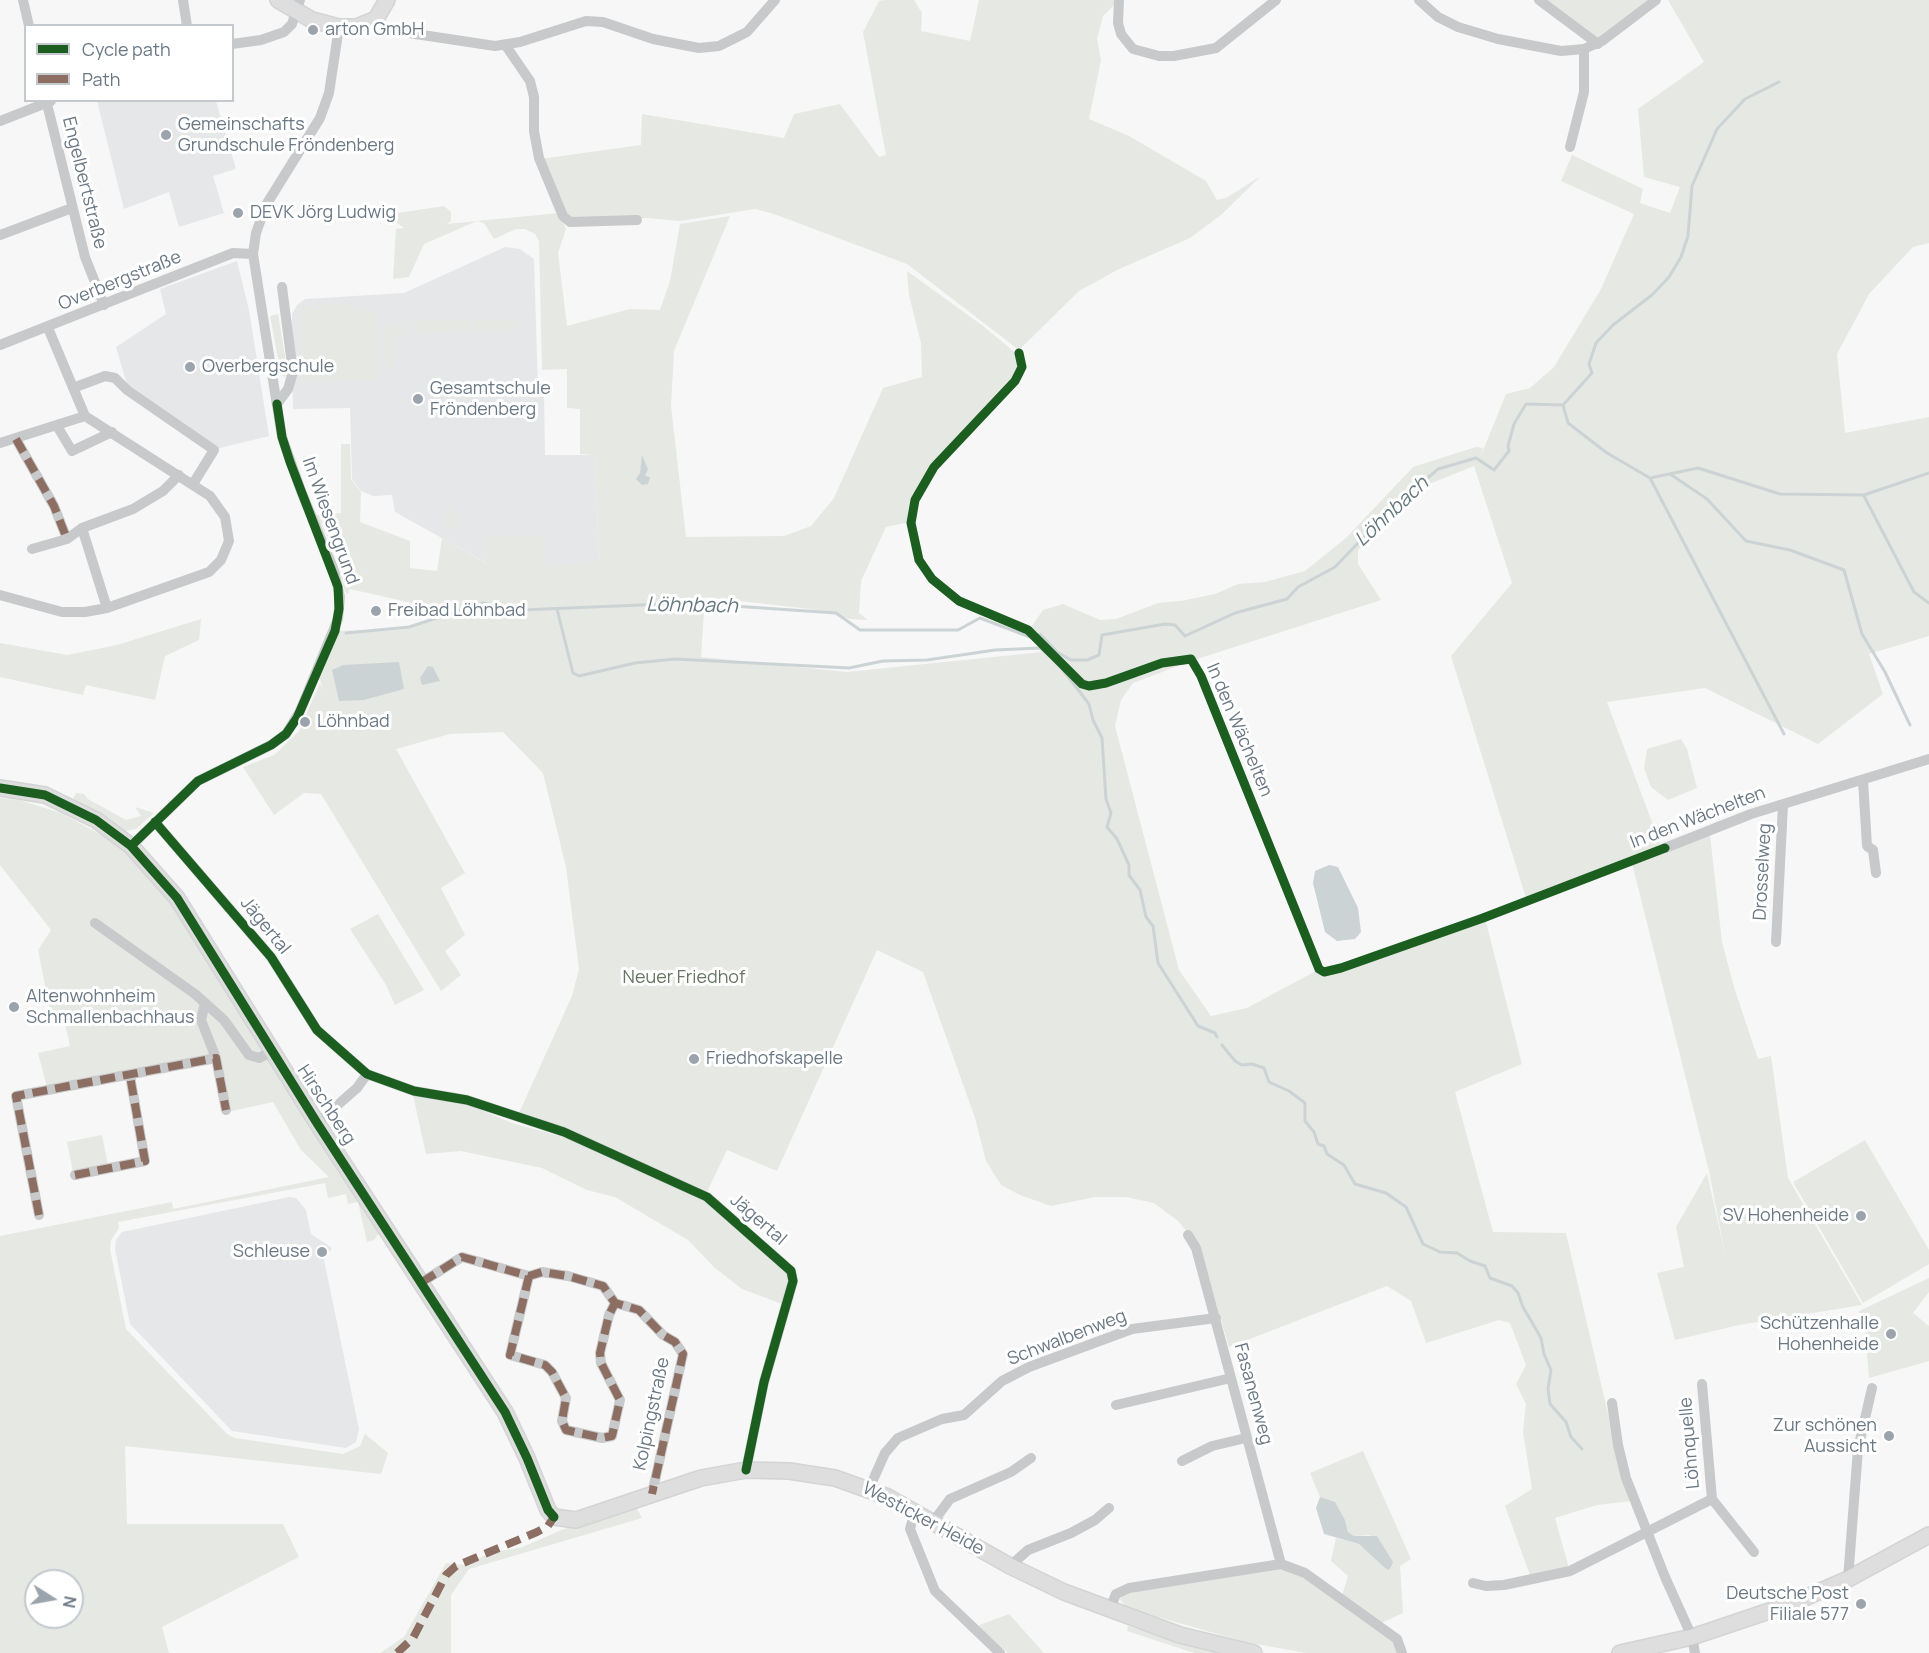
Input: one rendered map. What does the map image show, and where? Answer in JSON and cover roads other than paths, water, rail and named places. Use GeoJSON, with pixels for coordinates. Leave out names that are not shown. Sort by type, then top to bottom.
{"type":"FeatureCollection","features":[{"type":"Feature","properties":{"kind":"street"},"geometry":{"type":"LineString","coordinates":[[23,0],[29,24]]}},
{"type":"Feature","properties":{"kind":"street"},"geometry":{"type":"LineString","coordinates":[[183,0],[187,24]]}},
{"type":"Feature","properties":{"kind":"street"},"geometry":{"type":"LineString","coordinates":[[278,0],[299,7],[339,27],[369,24],[376,20],[387,0]]}},
{"type":"Feature","properties":{"kind":"street"},"geometry":{"type":"LineString","coordinates":[[369,24],[376,28],[469,43],[506,46],[586,21],[603,22],[683,47],[719,46],[747,32],[775,0]]}},
{"type":"Feature","properties":{"kind":"street"},"geometry":{"type":"LineString","coordinates":[[1119,0],[1118,22],[1127,42],[1133,49],[1166,56],[1198,54],[1216,48],[1276,0]]}},
{"type":"Feature","properties":{"kind":"street"},"geometry":{"type":"LineString","coordinates":[[1419,0],[1447,23],[1488,36],[1561,51],[1584,49],[1598,44],[1656,0]]}},
{"type":"Feature","properties":{"kind":"street"},"geometry":{"type":"LineString","coordinates":[[1539,0],[1598,44]]}},
{"type":"Feature","properties":{"kind":"street"},"geometry":{"type":"LineString","coordinates":[[234,44],[275,37],[292,24],[299,7]]}},
{"type":"Feature","properties":{"kind":"street"},"geometry":{"type":"LineString","coordinates":[[253,254],[256,233],[266,205],[320,118],[329,93],[339,27]]}},
{"type":"Feature","properties":{"kind":"street"},"geometry":{"type":"LineString","coordinates":[[506,46],[530,81],[534,97],[534,131],[539,158],[563,216],[570,222],[637,220]]}},
{"type":"Feature","properties":{"kind":"street"},"geometry":{"type":"LineString","coordinates":[[1570,147],[1584,92],[1584,49]]}},
{"type":"Feature","properties":{"kind":"street"},"geometry":{"type":"LineString","coordinates":[[0,121],[46,102]]}},
{"type":"Feature","properties":{"kind":"street","name":"Engelbertstraße"},"geometry":{"type":"LineString","coordinates":[[48,102],[85,257],[104,305]]}},
{"type":"Feature","properties":{"kind":"street"},"geometry":{"type":"LineString","coordinates":[[0,235],[72,208]]}},
{"type":"Feature","properties":{"kind":"street","name":"Overbergstraße"},"geometry":{"type":"LineString","coordinates":[[0,345],[233,253],[253,254]]}},
{"type":"Feature","properties":{"kind":"street","name":"Im Wiesengrund"},"geometry":{"type":"LineString","coordinates":[[131,846],[198,781],[224,766],[271,745],[286,734],[297,718],[335,631],[339,609],[338,587],[282,437],[253,254]]}},
{"type":"Feature","properties":{"kind":"street"},"geometry":{"type":"LineString","coordinates":[[278,404],[288,389],[293,372],[282,287]]}},
{"type":"Feature","properties":{"kind":"street"},"geometry":{"type":"LineString","coordinates":[[0,595],[62,612],[85,612],[107,608],[201,576],[221,560],[229,541],[225,517],[210,496],[85,416],[48,327]]}},
{"type":"Feature","properties":{"kind":"street"},"geometry":{"type":"LineString","coordinates":[[73,388],[105,376],[115,378],[127,390],[214,450],[193,484]]}},
{"type":"Feature","properties":{"kind":"street"},"geometry":{"type":"LineString","coordinates":[[0,443],[85,416]]}},
{"type":"Feature","properties":{"kind":"street"},"geometry":{"type":"LineString","coordinates":[[57,426],[72,451],[112,432]]}},
{"type":"Feature","properties":{"kind":"street"},"geometry":{"type":"LineString","coordinates":[[16,439],[54,506],[67,539]]}},
{"type":"Feature","properties":{"kind":"street"},"geometry":{"type":"LineString","coordinates":[[32,549],[67,539],[82,528],[133,509],[164,491],[179,475]]}},
{"type":"Feature","properties":{"kind":"street"},"geometry":{"type":"LineString","coordinates":[[82,528],[107,608]]}},
{"type":"Feature","properties":{"kind":"street","name":"In den Wächelten"},"geometry":{"type":"LineString","coordinates":[[1665,848],[1783,804],[1929,759]]}},
{"type":"Feature","properties":{"kind":"street"},"geometry":{"type":"LineString","coordinates":[[1863,781],[1867,846],[1873,850],[1876,873]]}},
{"type":"Feature","properties":{"kind":"street","name":"Hirschberg"},"geometry":{"type":"LineString","coordinates":[[0,788],[45,795],[71,806],[103,825],[131,846],[177,898],[317,1123],[505,1412],[548,1510],[554,1517]]}},
{"type":"Feature","properties":{"kind":"street","name":"Drosselweg"},"geometry":{"type":"LineString","coordinates":[[1776,942],[1783,804]]}},
{"type":"Feature","properties":{"kind":"street","name":"Jägertal"},"geometry":{"type":"LineString","coordinates":[[155,822],[271,957],[317,1030],[367,1074],[414,1091],[467,1100],[564,1132],[707,1197],[791,1271],[793,1281],[764,1382],[746,1470]]}},
{"type":"Feature","properties":{"kind":"street"},"geometry":{"type":"LineString","coordinates":[[95,923],[224,1020],[249,1055],[259,1058],[273,1051]]}},
{"type":"Feature","properties":{"kind":"street"},"geometry":{"type":"LineString","coordinates":[[204,1003],[201,1020],[216,1058],[226,1110]]}},
{"type":"Feature","properties":{"kind":"street"},"geometry":{"type":"LineString","coordinates":[[39,1215],[16,1096],[216,1058]]}},
{"type":"Feature","properties":{"kind":"street"},"geometry":{"type":"LineString","coordinates":[[317,1123],[357,1088],[367,1074]]}},
{"type":"Feature","properties":{"kind":"street"},"geometry":{"type":"LineString","coordinates":[[75,1175],[145,1161],[130,1076]]}},
{"type":"Feature","properties":{"kind":"street","name":"Fasanenweg"},"geometry":{"type":"LineString","coordinates":[[1188,1235],[1196,1248],[1216,1318],[1281,1564]]}},
{"type":"Feature","properties":{"kind":"street","name":"Kolpingstraße"},"geometry":{"type":"LineString","coordinates":[[422,1282],[462,1257],[529,1276],[542,1272],[568,1276],[603,1286],[615,1303],[639,1310],[663,1335],[675,1342],[683,1354],[652,1494]]}},
{"type":"Feature","properties":{"kind":"street"},"geometry":{"type":"LineString","coordinates":[[529,1276],[510,1355],[545,1365],[552,1372],[566,1398],[562,1421],[566,1430],[602,1438],[612,1436],[620,1400],[601,1363],[600,1353],[609,1315],[615,1303]]}},
{"type":"Feature","properties":{"kind":"street","name":"Schwalbenweg"},"geometry":{"type":"LineString","coordinates":[[869,1489],[885,1453],[898,1438],[942,1419],[964,1414],[1002,1381],[1029,1367],[1132,1329],[1216,1318]]}},
{"type":"Feature","properties":{"kind":"street"},"geometry":{"type":"LineString","coordinates":[[1116,1405],[1231,1378]]}},
{"type":"Feature","properties":{"kind":"street","name":"Löhnquelle"},"geometry":{"type":"LineString","coordinates":[[1702,1384],[1712,1499],[1754,1552]]}},
{"type":"Feature","properties":{"kind":"street"},"geometry":{"type":"LineString","coordinates":[[1848,1578],[1858,1449],[1872,1388]]}},
{"type":"Feature","properties":{"kind":"street"},"geometry":{"type":"LineString","coordinates":[[1612,1403],[1618,1445],[1626,1478],[1692,1637],[1695,1653]]}},
{"type":"Feature","properties":{"kind":"street"},"geometry":{"type":"LineString","coordinates":[[1182,1461],[1212,1446],[1246,1438]]}},
{"type":"Feature","properties":{"kind":"street"},"geometry":{"type":"LineString","coordinates":[[933,1522],[950,1499],[1011,1472],[1031,1458]]}},
{"type":"Feature","properties":{"kind":"street","name":"Westicker Heide"},"geometry":{"type":"LineString","coordinates":[[554,1517],[564,1521],[576,1520],[701,1478],[746,1470],[806,1472],[869,1489],[915,1511],[1010,1566],[1109,1611],[1180,1635],[1254,1653]]}},
{"type":"Feature","properties":{"kind":"street","name":"Löhnquelle"},"geometry":{"type":"LineString","coordinates":[[1473,1583],[1486,1586],[1504,1584],[1570,1571],[1712,1499]]}},
{"type":"Feature","properties":{"kind":"street"},"geometry":{"type":"LineString","coordinates":[[1010,1566],[1028,1550],[1071,1533],[1095,1520],[1109,1508]]}},
{"type":"Feature","properties":{"kind":"street"},"geometry":{"type":"LineString","coordinates":[[915,1511],[910,1529],[935,1591],[1000,1653]]}},
{"type":"Feature","properties":{"kind":"street"},"geometry":{"type":"LineString","coordinates":[[1620,1653],[1692,1637],[1784,1606],[1848,1578],[1929,1535]]}},
{"type":"Feature","properties":{"kind":"street"},"geometry":{"type":"LineString","coordinates":[[1109,1611],[1116,1594],[1129,1588],[1281,1564],[1305,1573],[1397,1639],[1402,1653]]}},
{"type":"Feature","properties":{"kind":"waterway"},"geometry":{"type":"LineString","coordinates":[[1563,405],[1592,373],[1589,364],[1596,343],[1613,325],[1652,295],[1669,277],[1681,257],[1688,236],[1692,186],[1717,129],[1745,99],[1779,82]]}},
{"type":"Feature","properties":{"kind":"waterway","name":"Löhnbach"},"geometry":{"type":"LineString","coordinates":[[1040,634],[1057,652],[1071,660],[1087,660],[1099,655],[1102,635],[1165,624],[1175,625],[1185,636],[1235,613],[1287,599],[1298,587],[1335,567],[1384,516],[1438,469],[1476,458],[1494,470],[1509,451],[1508,446],[1514,424],[1526,404],[1563,405],[1568,423],[1607,453],[1650,478],[1698,468],[1780,494],[1864,495],[1929,473]]}},
{"type":"Feature","properties":{"kind":"waterway"},"geometry":{"type":"LineString","coordinates":[[1670,474],[1707,499],[1746,541],[1790,550],[1844,570],[1862,634],[1885,672],[1910,725]]}},
{"type":"Feature","properties":{"kind":"waterway"},"geometry":{"type":"LineString","coordinates":[[1650,478],[1784,734]]}},
{"type":"Feature","properties":{"kind":"waterway"},"geometry":{"type":"LineString","coordinates":[[1864,496],[1914,592],[1929,603]]}},
{"type":"Feature","properties":{"kind":"waterway","name":"Löhnbach"},"geometry":{"type":"LineString","coordinates":[[346,633],[409,627],[483,603],[521,610],[689,603],[836,613],[860,630],[958,630],[980,618],[1030,637]]}},
{"type":"Feature","properties":{"kind":"waterway"},"geometry":{"type":"LineString","coordinates":[[557,609],[573,673],[579,676],[635,663],[675,659],[849,668],[883,661],[927,660],[995,650],[1040,648],[1056,661],[1089,704],[1093,720],[1102,738],[1106,799],[1111,813],[1107,827],[1117,839],[1129,865],[1129,875],[1140,890],[1146,917],[1153,926],[1158,963],[1198,1026],[1215,1033],[1217,1037]]}},
{"type":"Feature","properties":{"kind":"waterway"},"geometry":{"type":"LineString","coordinates":[[1222,1045],[1235,1061],[1242,1065],[1252,1064],[1264,1068],[1269,1082],[1289,1091],[1305,1103],[1305,1121],[1314,1132],[1318,1144],[1324,1146],[1327,1154],[1344,1165],[1355,1184],[1386,1193],[1406,1207],[1423,1244],[1440,1252],[1457,1253],[1485,1266],[1490,1278],[1512,1286],[1518,1293],[1523,1307],[1541,1338],[1544,1354],[1551,1370],[1548,1389],[1550,1404],[1566,1422],[1571,1437],[1582,1449]]}},
{"type":"Feature","properties":{"kind":"place","name":"arton GmbH"},"geometry":{"type":"Point","coordinates":[313,30]}},
{"type":"Feature","properties":{"kind":"place","name":"Gemeinschafts Grundschule Fröndenberg"},"geometry":{"type":"Point","coordinates":[166,135]}},
{"type":"Feature","properties":{"kind":"place","name":"DEVK Jörg Ludwig"},"geometry":{"type":"Point","coordinates":[238,213]}},
{"type":"Feature","properties":{"kind":"place","name":"Overbergschule"},"geometry":{"type":"Point","coordinates":[190,367]}},
{"type":"Feature","properties":{"kind":"place","name":"Gesamtschule Fröndenberg"},"geometry":{"type":"Point","coordinates":[418,399]}},
{"type":"Feature","properties":{"kind":"place","name":"Freibad Löhnbad"},"geometry":{"type":"Point","coordinates":[376,611]}},
{"type":"Feature","properties":{"kind":"place","name":"Löhnbad"},"geometry":{"type":"Point","coordinates":[305,722]}},
{"type":"Feature","properties":{"kind":"place","name":"Altenwohnheim Schmallenbachhaus"},"geometry":{"type":"Point","coordinates":[14,1007]}},
{"type":"Feature","properties":{"kind":"place","name":"Friedhofskapelle"},"geometry":{"type":"Point","coordinates":[694,1059]}},
{"type":"Feature","properties":{"kind":"place","name":"SV Hohenheide"},"geometry":{"type":"Point","coordinates":[1861,1216]}},
{"type":"Feature","properties":{"kind":"place","name":"Schleuse"},"geometry":{"type":"Point","coordinates":[322,1252]}},
{"type":"Feature","properties":{"kind":"place","name":"Schützenhalle Hohenheide"},"geometry":{"type":"Point","coordinates":[1891,1334]}},
{"type":"Feature","properties":{"kind":"place","name":"Zur schönen Aussicht"},"geometry":{"type":"Point","coordinates":[1889,1436]}},
{"type":"Feature","properties":{"kind":"place","name":"Deutsche Post Filiale 577"},"geometry":{"type":"Point","coordinates":[1861,1604]}},
{"type":"Feature","properties":{"kind":"park label","name":"Neuer Friedhof"},"geometry":{"type":"Point","coordinates":[684,978]}}]}
